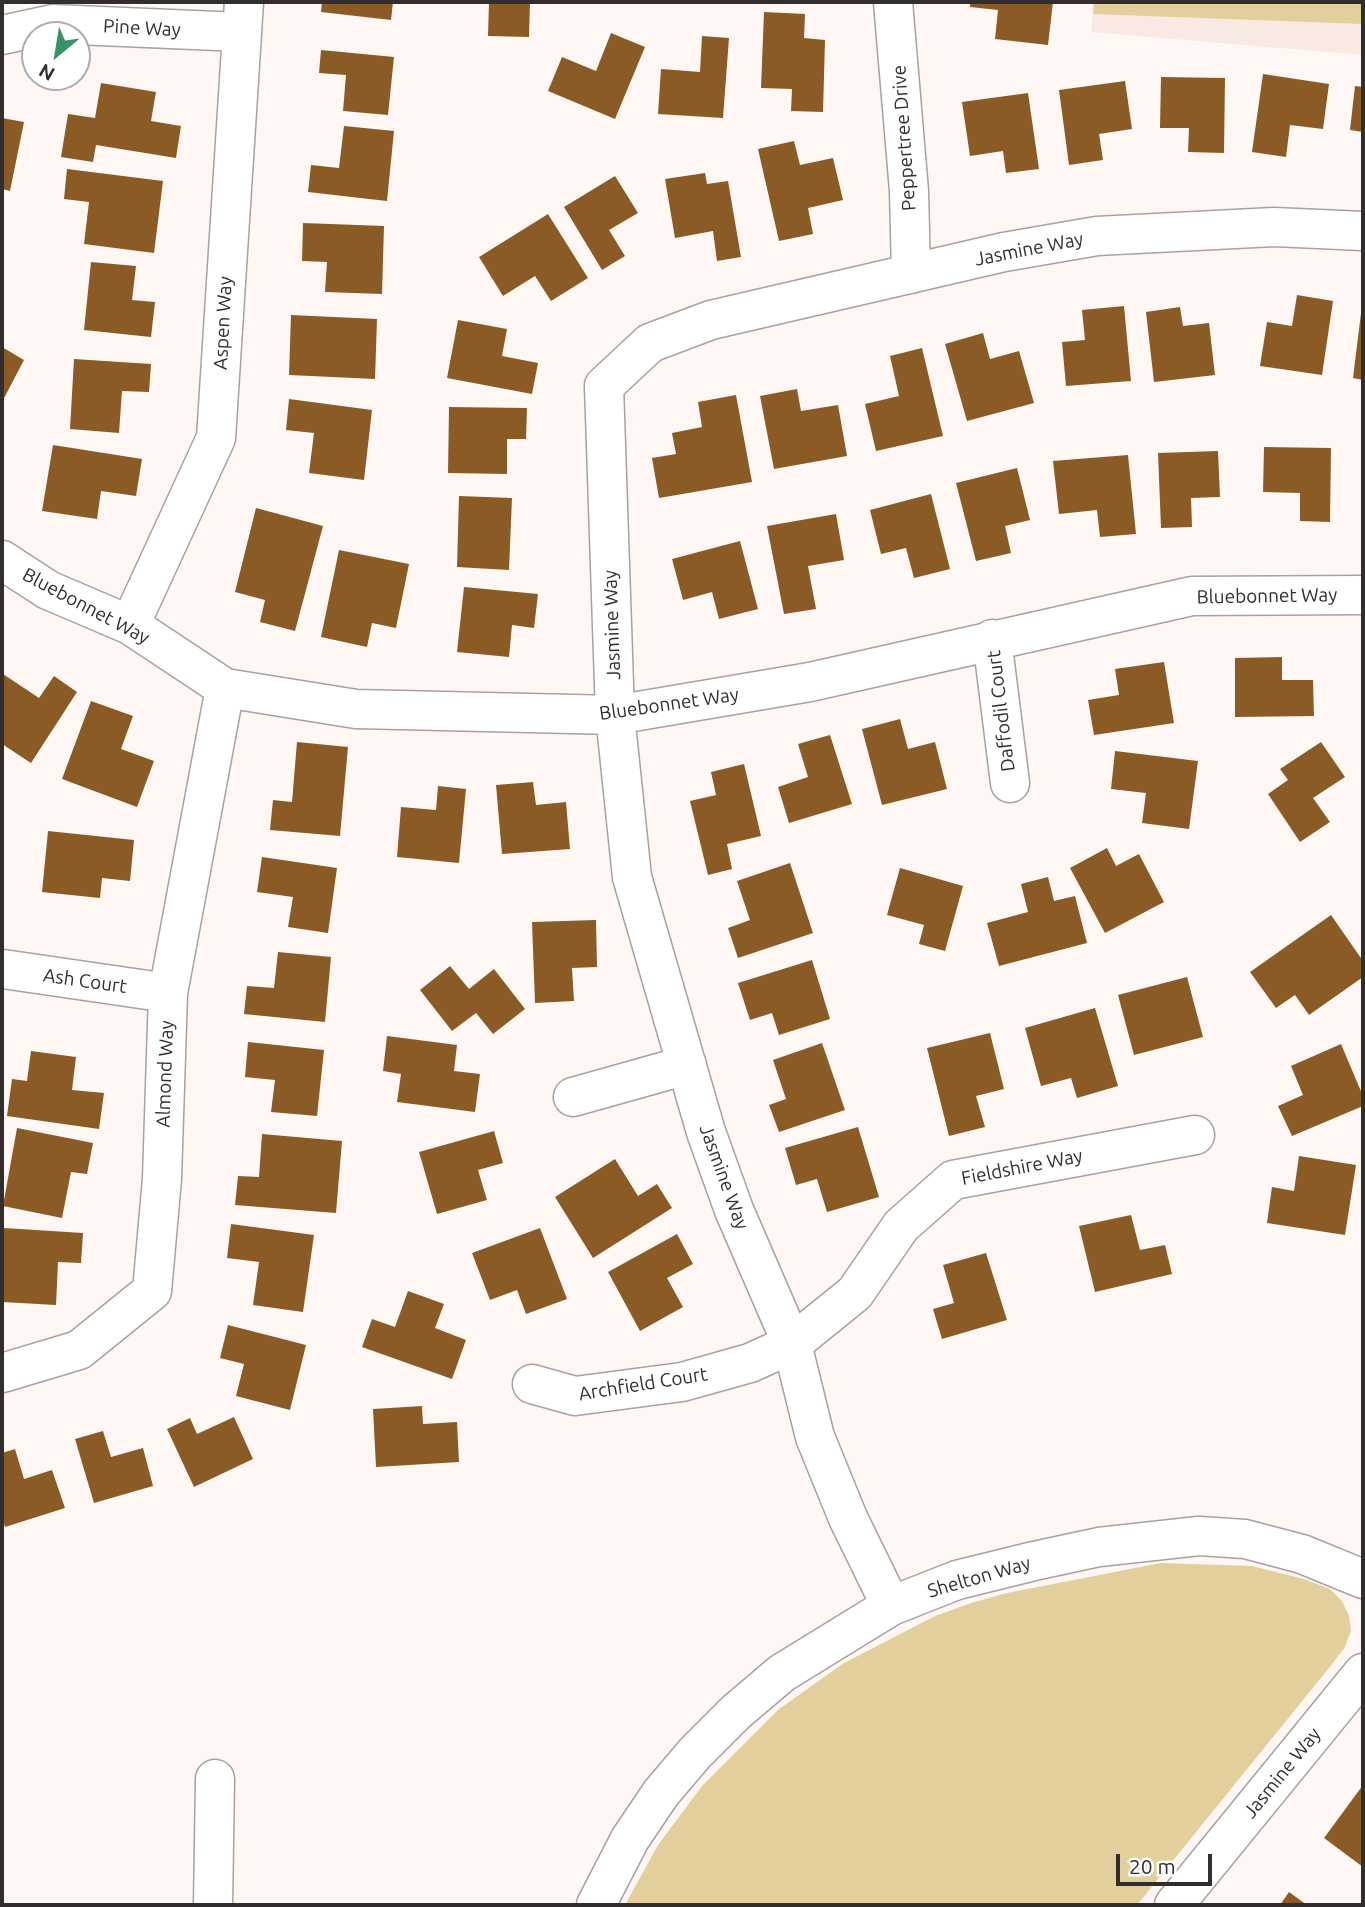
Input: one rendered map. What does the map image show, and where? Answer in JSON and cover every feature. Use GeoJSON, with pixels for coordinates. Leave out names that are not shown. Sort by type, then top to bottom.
{"type":"FeatureCollection","features":[{"type":"Feature","properties":{"kind":"street","name":"Peppertree Drive"},"geometry":{"type":"LineString","coordinates":[[893,2],[909,191],[911,274]]}},
{"type":"Feature","properties":{"kind":"street","name":"Pine Way"},"geometry":{"type":"LineString","coordinates":[[2,35],[53,24],[242,17]]}},
{"type":"Feature","properties":{"kind":"street","name":"Aspen Way"},"geometry":{"type":"LineString","coordinates":[[130,625],[216,438],[242,17]]}},
{"type":"Feature","properties":{"kind":"street","name":"Jasmine Way"},"geometry":{"type":"LineString","coordinates":[[891,1606],[848,1518],[815,1437],[802,1394],[792,1344],[734,1210],[687,1065],[632,877],[615,715],[604,386],[650,343],[711,320],[1004,252],[1097,236],[1274,227],[1363,231]]}},
{"type":"Feature","properties":{"kind":"street","name":"Bluebonnet Way"},"geometry":{"type":"LineString","coordinates":[[2,560],[48,590],[130,625],[225,688],[356,709],[615,715],[810,682],[1192,596],[1363,596]]}},
{"type":"Feature","properties":{"kind":"street","name":"Daffodil Court"},"geometry":{"type":"LineString","coordinates":[[992,639],[1010,783]]}},
{"type":"Feature","properties":{"kind":"street","name":"Almond Way"},"geometry":{"type":"LineString","coordinates":[[2,1373],[79,1350],[152,1291],[162,1179],[167,993],[225,688]]}},
{"type":"Feature","properties":{"kind":"street","name":"Ash Court"},"geometry":{"type":"LineString","coordinates":[[3,969],[167,993]]}},
{"type":"Feature","properties":{"kind":"street"},"geometry":{"type":"LineString","coordinates":[[573,1097],[687,1065]]}},
{"type":"Feature","properties":{"kind":"street","name":"Fieldshire Way"},"geometry":{"type":"LineString","coordinates":[[792,1344],[855,1293],[901,1226],[953,1180],[1195,1135]]}},
{"type":"Feature","properties":{"kind":"street","name":"Archfield Court"},"geometry":{"type":"LineString","coordinates":[[532,1384],[575,1396],[682,1382],[750,1363],[792,1344]]}},
{"type":"Feature","properties":{"kind":"street","name":"Shelton Way"},"geometry":{"type":"LineString","coordinates":[[596,1905],[631,1839],[661,1793],[703,1745],[736,1712],[782,1674],[891,1606],[957,1580],[1034,1561],[1100,1547],[1199,1536],[1245,1539],[1301,1554],[1363,1579]]}},
{"type":"Feature","properties":{"kind":"street","name":"Jasmine Way"},"geometry":{"type":"LineString","coordinates":[[1174,1905],[1363,1673]]}},
{"type":"Feature","properties":{"kind":"street"},"geometry":{"type":"LineString","coordinates":[[213,1905],[215,1779]]}},
{"type":"Feature","properties":{"kind":"shaded area"},"geometry":{"type":"Polygon","coordinates":[[[1094,2],[1363,2],[1363,55],[1091,32],[1094,2]]]}},
{"type":"Feature","properties":{"kind":"shaded area"},"geometry":{"type":"Polygon","coordinates":[[[1094,2],[1363,2],[1363,24],[1093,14],[1094,2]]]}},
{"type":"Feature","properties":{"kind":"shaded area"},"geometry":{"type":"Polygon","coordinates":[[[1161,1563],[1252,1566],[1304,1579],[1330,1589],[1342,1601],[1349,1616],[1351,1631],[1345,1647],[1333,1663],[1137,1905],[625,1905],[658,1845],[702,1786],[779,1709],[844,1663],[935,1616],[971,1603],[1007,1593],[1161,1563]]]}},
{"type":"Feature","properties":{"kind":"building"},"geometry":{"type":"Polygon","coordinates":[[[322,2],[393,2],[391,20],[321,12],[322,2]]]}},
{"type":"Feature","properties":{"kind":"building"},"geometry":{"type":"Polygon","coordinates":[[[489,2],[530,2],[529,37],[488,36],[489,2]]]}},
{"type":"Feature","properties":{"kind":"building"},"geometry":{"type":"Polygon","coordinates":[[[970,2],[1053,2],[1048,45],[995,39],[998,10],[970,7],[970,2]]]}},
{"type":"Feature","properties":{"kind":"building"},"geometry":{"type":"Polygon","coordinates":[[[764,12],[805,14],[804,38],[825,40],[823,112],[791,111],[792,89],[761,88],[764,12]]]}},
{"type":"Feature","properties":{"kind":"building"},"geometry":{"type":"Polygon","coordinates":[[[611,33],[645,47],[615,119],[548,91],[562,57],[596,71],[611,33]]]}},
{"type":"Feature","properties":{"kind":"building"},"geometry":{"type":"Polygon","coordinates":[[[702,36],[729,38],[723,118],[658,114],[661,69],[700,72],[702,36]]]}},
{"type":"Feature","properties":{"kind":"building"},"geometry":{"type":"Polygon","coordinates":[[[321,50],[394,57],[388,115],[343,111],[346,75],[319,73],[321,50]]]}},
{"type":"Feature","properties":{"kind":"building"},"geometry":{"type":"Polygon","coordinates":[[[1263,74],[1329,84],[1323,129],[1290,125],[1286,157],[1252,152],[1263,74]]]}},
{"type":"Feature","properties":{"kind":"building"},"geometry":{"type":"Polygon","coordinates":[[[1161,77],[1225,78],[1224,153],[1188,152],[1189,128],[1160,128],[1161,77]]]}},
{"type":"Feature","properties":{"kind":"building"},"geometry":{"type":"Polygon","coordinates":[[[1125,81],[1132,129],[1099,134],[1103,160],[1069,165],[1059,90],[1125,81]]]}},
{"type":"Feature","properties":{"kind":"building"},"geometry":{"type":"Polygon","coordinates":[[[101,83],[156,92],[151,121],[181,126],[176,158],[96,145],[93,162],[61,157],[68,114],[95,118],[101,83]]]}},
{"type":"Feature","properties":{"kind":"building"},"geometry":{"type":"Polygon","coordinates":[[[1355,86],[1363,87],[1363,132],[1350,130],[1355,86]]]}},
{"type":"Feature","properties":{"kind":"building"},"geometry":{"type":"Polygon","coordinates":[[[1028,93],[1039,169],[1006,173],[1003,151],[970,156],[962,102],[1028,93]]]}},
{"type":"Feature","properties":{"kind":"building"},"geometry":{"type":"Polygon","coordinates":[[[2,118],[24,122],[10,191],[2,189],[2,118]]]}},
{"type":"Feature","properties":{"kind":"building"},"geometry":{"type":"Polygon","coordinates":[[[344,126],[394,131],[387,201],[308,192],[311,165],[339,168],[344,126]]]}},
{"type":"Feature","properties":{"kind":"building"},"geometry":{"type":"Polygon","coordinates":[[[794,141],[800,165],[833,158],[843,200],[808,208],[813,234],[779,241],[758,149],[794,141]]]}},
{"type":"Feature","properties":{"kind":"building"},"geometry":{"type":"Polygon","coordinates":[[[67,169],[163,181],[154,253],[84,244],[89,202],[64,199],[67,169]]]}},
{"type":"Feature","properties":{"kind":"building"},"geometry":{"type":"Polygon","coordinates":[[[705,173],[707,184],[728,181],[741,257],[717,261],[713,231],[675,238],[665,179],[705,173]]]}},
{"type":"Feature","properties":{"kind":"building"},"geometry":{"type":"Polygon","coordinates":[[[615,176],[638,213],[609,230],[625,256],[602,270],[564,207],[615,176]]]}},
{"type":"Feature","properties":{"kind":"building"},"geometry":{"type":"Polygon","coordinates":[[[548,214],[588,278],[551,301],[535,276],[503,296],[479,257],[548,214]]]}},
{"type":"Feature","properties":{"kind":"building"},"geometry":{"type":"Polygon","coordinates":[[[303,223],[384,226],[382,294],[325,292],[327,262],[302,261],[303,223]]]}},
{"type":"Feature","properties":{"kind":"building"},"geometry":{"type":"Polygon","coordinates":[[[91,262],[136,266],[132,300],[155,302],[151,337],[84,330],[91,262]]]}},
{"type":"Feature","properties":{"kind":"building"},"geometry":{"type":"Polygon","coordinates":[[[1297,295],[1333,301],[1322,375],[1260,366],[1267,322],[1292,326],[1297,295]]]}},
{"type":"Feature","properties":{"kind":"building"},"geometry":{"type":"Polygon","coordinates":[[[1363,305],[1363,380],[1353,378],[1363,305]]]}},
{"type":"Feature","properties":{"kind":"building"},"geometry":{"type":"Polygon","coordinates":[[[1124,306],[1131,381],[1066,386],[1062,342],[1085,340],[1082,310],[1124,306]]]}},
{"type":"Feature","properties":{"kind":"building"},"geometry":{"type":"Polygon","coordinates":[[[1180,307],[1183,326],[1209,323],[1215,375],[1154,382],[1146,312],[1180,307]]]}},
{"type":"Feature","properties":{"kind":"building"},"geometry":{"type":"Polygon","coordinates":[[[291,315],[377,319],[375,379],[289,375],[291,315]]]}},
{"type":"Feature","properties":{"kind":"building"},"geometry":{"type":"Polygon","coordinates":[[[458,320],[507,329],[502,356],[538,363],[532,394],[447,378],[458,320]]]}},
{"type":"Feature","properties":{"kind":"building"},"geometry":{"type":"Polygon","coordinates":[[[983,333],[990,359],[1019,351],[1034,403],[967,421],[945,344],[983,333]]]}},
{"type":"Feature","properties":{"kind":"building"},"geometry":{"type":"Polygon","coordinates":[[[2,347],[24,360],[2,402],[2,347]]]}},
{"type":"Feature","properties":{"kind":"building"},"geometry":{"type":"Polygon","coordinates":[[[922,348],[943,436],[876,451],[865,404],[899,396],[890,356],[922,348]]]}},
{"type":"Feature","properties":{"kind":"building"},"geometry":{"type":"Polygon","coordinates":[[[74,359],[151,364],[149,392],[122,391],[119,433],[70,429],[74,359]]]}},
{"type":"Feature","properties":{"kind":"building"},"geometry":{"type":"Polygon","coordinates":[[[797,389],[801,411],[838,405],[847,456],[774,469],[760,396],[797,389]]]}},
{"type":"Feature","properties":{"kind":"building"},"geometry":{"type":"Polygon","coordinates":[[[736,395],[752,482],[659,498],[652,458],[676,454],[672,433],[702,427],[698,402],[736,395]]]}},
{"type":"Feature","properties":{"kind":"building"},"geometry":{"type":"Polygon","coordinates":[[[289,399],[372,410],[364,480],[309,473],[314,433],[286,430],[289,399]]]}},
{"type":"Feature","properties":{"kind":"building"},"geometry":{"type":"Polygon","coordinates":[[[449,407],[527,408],[526,439],[507,439],[507,474],[448,473],[449,407]]]}},
{"type":"Feature","properties":{"kind":"building"},"geometry":{"type":"Polygon","coordinates":[[[53,445],[142,459],[136,496],[101,491],[97,519],[42,511],[53,445]]]}},
{"type":"Feature","properties":{"kind":"building"},"geometry":{"type":"Polygon","coordinates":[[[1264,447],[1331,448],[1330,522],[1300,521],[1300,493],[1263,492],[1264,447]]]}},
{"type":"Feature","properties":{"kind":"building"},"geometry":{"type":"Polygon","coordinates":[[[1218,451],[1220,497],[1191,498],[1192,527],[1161,528],[1158,453],[1218,451]]]}},
{"type":"Feature","properties":{"kind":"building"},"geometry":{"type":"Polygon","coordinates":[[[1128,455],[1136,534],[1100,537],[1097,510],[1059,514],[1053,461],[1128,455]]]}},
{"type":"Feature","properties":{"kind":"building"},"geometry":{"type":"Polygon","coordinates":[[[1017,468],[1030,520],[1005,526],[1011,553],[976,561],[956,483],[1017,468]]]}},
{"type":"Feature","properties":{"kind":"building"},"geometry":{"type":"Polygon","coordinates":[[[931,494],[950,569],[914,578],[906,548],[881,554],[870,510],[931,494]]]}},
{"type":"Feature","properties":{"kind":"building"},"geometry":{"type":"Polygon","coordinates":[[[459,496],[512,498],[509,570],[457,567],[459,496]]]}},
{"type":"Feature","properties":{"kind":"building"},"geometry":{"type":"Polygon","coordinates":[[[256,508],[323,526],[295,631],[260,622],[265,600],[235,592],[256,508]]]}},
{"type":"Feature","properties":{"kind":"building"},"geometry":{"type":"Polygon","coordinates":[[[836,514],[844,560],[808,566],[816,609],[784,614],[767,526],[836,514]]]}},
{"type":"Feature","properties":{"kind":"building"},"geometry":{"type":"Polygon","coordinates":[[[740,541],[758,609],[719,619],[712,592],[683,600],[672,559],[740,541]]]}},
{"type":"Feature","properties":{"kind":"building"},"geometry":{"type":"Polygon","coordinates":[[[339,550],[409,564],[396,628],[372,623],[367,647],[321,637],[339,550]]]}},
{"type":"Feature","properties":{"kind":"building"},"geometry":{"type":"Polygon","coordinates":[[[464,587],[538,594],[534,628],[512,625],[509,657],[457,652],[464,587]]]}},
{"type":"Feature","properties":{"kind":"building"},"geometry":{"type":"Polygon","coordinates":[[[1282,657],[1282,680],[1313,680],[1314,716],[1235,717],[1235,658],[1282,657]]]}},
{"type":"Feature","properties":{"kind":"building"},"geometry":{"type":"Polygon","coordinates":[[[1164,662],[1174,723],[1094,735],[1088,700],[1119,695],[1115,669],[1164,662]]]}},
{"type":"Feature","properties":{"kind":"building"},"geometry":{"type":"Polygon","coordinates":[[[3,674],[39,698],[54,676],[77,692],[31,763],[2,744],[3,674]]]}},
{"type":"Feature","properties":{"kind":"building"},"geometry":{"type":"Polygon","coordinates":[[[91,701],[133,716],[121,749],[154,761],[137,807],[62,779],[91,701]]]}},
{"type":"Feature","properties":{"kind":"building"},"geometry":{"type":"Polygon","coordinates":[[[900,719],[908,749],[935,742],[947,789],[882,805],[862,729],[900,719]]]}},
{"type":"Feature","properties":{"kind":"building"},"geometry":{"type":"Polygon","coordinates":[[[830,735],[852,804],[789,823],[778,787],[808,777],[798,744],[830,735]]]}},
{"type":"Feature","properties":{"kind":"building"},"geometry":{"type":"Polygon","coordinates":[[[297,742],[348,747],[340,836],[270,830],[273,800],[292,802],[297,742]]]}},
{"type":"Feature","properties":{"kind":"building"},"geometry":{"type":"Polygon","coordinates":[[[1321,742],[1345,777],[1313,798],[1330,822],[1300,842],[1268,794],[1288,780],[1280,769],[1321,742]]]}},
{"type":"Feature","properties":{"kind":"building"},"geometry":{"type":"Polygon","coordinates":[[[1115,751],[1198,761],[1189,829],[1142,823],[1146,793],[1111,789],[1115,751]]]}},
{"type":"Feature","properties":{"kind":"building"},"geometry":{"type":"Polygon","coordinates":[[[744,764],[761,836],[727,844],[732,869],[708,875],[690,801],[716,795],[711,772],[744,764]]]}},
{"type":"Feature","properties":{"kind":"building"},"geometry":{"type":"Polygon","coordinates":[[[533,782],[536,805],[566,802],[570,849],[502,854],[496,785],[533,782]]]}},
{"type":"Feature","properties":{"kind":"building"},"geometry":{"type":"Polygon","coordinates":[[[438,786],[466,789],[459,863],[397,857],[401,807],[436,810],[438,786]]]}},
{"type":"Feature","properties":{"kind":"building"},"geometry":{"type":"Polygon","coordinates":[[[48,831],[134,840],[130,881],[102,878],[100,898],[42,892],[48,831]]]}},
{"type":"Feature","properties":{"kind":"building"},"geometry":{"type":"Polygon","coordinates":[[[1107,848],[1116,866],[1139,854],[1164,902],[1105,933],[1070,868],[1107,848]]]}},
{"type":"Feature","properties":{"kind":"building"},"geometry":{"type":"Polygon","coordinates":[[[262,857],[337,868],[328,933],[288,927],[293,897],[257,892],[262,857]]]}},
{"type":"Feature","properties":{"kind":"building"},"geometry":{"type":"Polygon","coordinates":[[[790,863],[813,933],[738,958],[728,928],[750,920],[737,881],[790,863]]]}},
{"type":"Feature","properties":{"kind":"building"},"geometry":{"type":"Polygon","coordinates":[[[900,868],[963,886],[945,951],[919,944],[924,925],[887,915],[900,868]]]}},
{"type":"Feature","properties":{"kind":"building"},"geometry":{"type":"Polygon","coordinates":[[[1048,877],[1054,901],[1075,896],[1087,943],[999,966],[987,923],[1028,912],[1021,884],[1048,877]]]}},
{"type":"Feature","properties":{"kind":"building"},"geometry":{"type":"Polygon","coordinates":[[[1331,915],[1363,961],[1363,977],[1309,1015],[1295,995],[1276,1008],[1250,972],[1331,915]]]}},
{"type":"Feature","properties":{"kind":"building"},"geometry":{"type":"Polygon","coordinates":[[[596,920],[597,967],[572,968],[574,1001],[535,1003],[532,922],[596,920]]]}},
{"type":"Feature","properties":{"kind":"building"},"geometry":{"type":"Polygon","coordinates":[[[278,952],[331,957],[325,1022],[244,1014],[247,986],[274,988],[278,952]]]}},
{"type":"Feature","properties":{"kind":"building"},"geometry":{"type":"Polygon","coordinates":[[[812,960],[830,1019],[779,1035],[772,1013],[750,1020],[738,983],[812,960]]]}},
{"type":"Feature","properties":{"kind":"building"},"geometry":{"type":"Polygon","coordinates":[[[450,966],[469,989],[494,969],[525,1009],[493,1034],[476,1013],[452,1031],[420,990],[450,966]]]}},
{"type":"Feature","properties":{"kind":"building"},"geometry":{"type":"Polygon","coordinates":[[[1187,977],[1203,1037],[1134,1055],[1118,995],[1187,977]]]}},
{"type":"Feature","properties":{"kind":"building"},"geometry":{"type":"Polygon","coordinates":[[[1095,1008],[1118,1086],[1077,1098],[1071,1078],[1041,1086],[1025,1028],[1095,1008]]]}},
{"type":"Feature","properties":{"kind":"building"},"geometry":{"type":"Polygon","coordinates":[[[990,1033],[1004,1089],[976,1096],[985,1127],[949,1136],[927,1048],[990,1033]]]}},
{"type":"Feature","properties":{"kind":"building"},"geometry":{"type":"Polygon","coordinates":[[[387,1036],[457,1045],[454,1071],[480,1074],[475,1112],[397,1102],[401,1074],[383,1071],[387,1036]]]}},
{"type":"Feature","properties":{"kind":"building"},"geometry":{"type":"Polygon","coordinates":[[[248,1042],[324,1050],[317,1116],[271,1112],[275,1080],[245,1077],[248,1042]]]}},
{"type":"Feature","properties":{"kind":"building"},"geometry":{"type":"Polygon","coordinates":[[[822,1043],[845,1110],[779,1132],[769,1105],[786,1099],[773,1060],[822,1043]]]}},
{"type":"Feature","properties":{"kind":"building"},"geometry":{"type":"Polygon","coordinates":[[[1341,1044],[1363,1096],[1363,1106],[1292,1136],[1278,1106],[1303,1095],[1291,1066],[1341,1044]]]}},
{"type":"Feature","properties":{"kind":"building"},"geometry":{"type":"Polygon","coordinates":[[[31,1051],[76,1057],[72,1090],[104,1093],[99,1129],[7,1116],[12,1079],[27,1081],[31,1051]]]}},
{"type":"Feature","properties":{"kind":"building"},"geometry":{"type":"Polygon","coordinates":[[[858,1127],[879,1197],[827,1212],[817,1179],[796,1185],[785,1148],[858,1127]]]}},
{"type":"Feature","properties":{"kind":"building"},"geometry":{"type":"Polygon","coordinates":[[[17,1128],[93,1143],[87,1174],[71,1172],[62,1218],[3,1206],[17,1128]]]}},
{"type":"Feature","properties":{"kind":"building"},"geometry":{"type":"Polygon","coordinates":[[[494,1131],[503,1163],[478,1170],[487,1200],[437,1214],[419,1152],[494,1131]]]}},
{"type":"Feature","properties":{"kind":"building"},"geometry":{"type":"Polygon","coordinates":[[[262,1134],[342,1141],[336,1213],[235,1205],[238,1176],[259,1177],[262,1134]]]}},
{"type":"Feature","properties":{"kind":"building"},"geometry":{"type":"Polygon","coordinates":[[[1299,1156],[1356,1165],[1345,1235],[1267,1223],[1272,1187],[1294,1191],[1299,1156]]]}},
{"type":"Feature","properties":{"kind":"building"},"geometry":{"type":"Polygon","coordinates":[[[615,1159],[638,1196],[657,1184],[672,1208],[593,1258],[555,1197],[615,1159]]]}},
{"type":"Feature","properties":{"kind":"building"},"geometry":{"type":"Polygon","coordinates":[[[1131,1215],[1140,1250],[1165,1245],[1172,1274],[1095,1292],[1079,1226],[1131,1215]]]}},
{"type":"Feature","properties":{"kind":"building"},"geometry":{"type":"Polygon","coordinates":[[[231,1224],[314,1235],[303,1312],[253,1305],[259,1262],[227,1258],[231,1224]]]}},
{"type":"Feature","properties":{"kind":"building"},"geometry":{"type":"Polygon","coordinates":[[[4,1228],[83,1233],[81,1263],[58,1262],[56,1305],[2,1302],[4,1228]]]}},
{"type":"Feature","properties":{"kind":"building"},"geometry":{"type":"Polygon","coordinates":[[[540,1228],[567,1299],[526,1314],[517,1290],[490,1300],[472,1253],[540,1228]]]}},
{"type":"Feature","properties":{"kind":"building"},"geometry":{"type":"Polygon","coordinates":[[[677,1234],[693,1264],[667,1278],[683,1307],[640,1331],[608,1272],[677,1234]]]}},
{"type":"Feature","properties":{"kind":"building"},"geometry":{"type":"Polygon","coordinates":[[[986,1253],[1007,1320],[942,1339],[933,1309],[954,1303],[943,1265],[986,1253]]]}},
{"type":"Feature","properties":{"kind":"building"},"geometry":{"type":"Polygon","coordinates":[[[408,1291],[444,1304],[435,1328],[466,1340],[452,1379],[362,1347],[372,1319],[395,1327],[408,1291]]]}},
{"type":"Feature","properties":{"kind":"building"},"geometry":{"type":"Polygon","coordinates":[[[228,1325],[306,1345],[290,1410],[236,1396],[244,1364],[220,1358],[228,1325]]]}},
{"type":"Feature","properties":{"kind":"building"},"geometry":{"type":"Polygon","coordinates":[[[422,1406],[423,1424],[457,1422],[459,1462],[376,1467],[373,1409],[422,1406]]]}},
{"type":"Feature","properties":{"kind":"building"},"geometry":{"type":"Polygon","coordinates":[[[234,1417],[253,1459],[194,1487],[167,1429],[190,1418],[197,1434],[234,1417]]]}},
{"type":"Feature","properties":{"kind":"building"},"geometry":{"type":"Polygon","coordinates":[[[103,1431],[111,1457],[143,1448],[153,1486],[94,1503],[75,1439],[103,1431]]]}},
{"type":"Feature","properties":{"kind":"building"},"geometry":{"type":"Polygon","coordinates":[[[15,1449],[24,1479],[52,1470],[65,1508],[5,1527],[2,1516],[2,1453],[15,1449]]]}},
{"type":"Feature","properties":{"kind":"building"},"geometry":{"type":"Polygon","coordinates":[[[1363,1785],[1363,1867],[1324,1838],[1363,1785]]]}},
{"type":"Feature","properties":{"kind":"building"},"geometry":{"type":"Polygon","coordinates":[[[1289,1892],[1307,1905],[1280,1905],[1289,1892]]]}}]}
